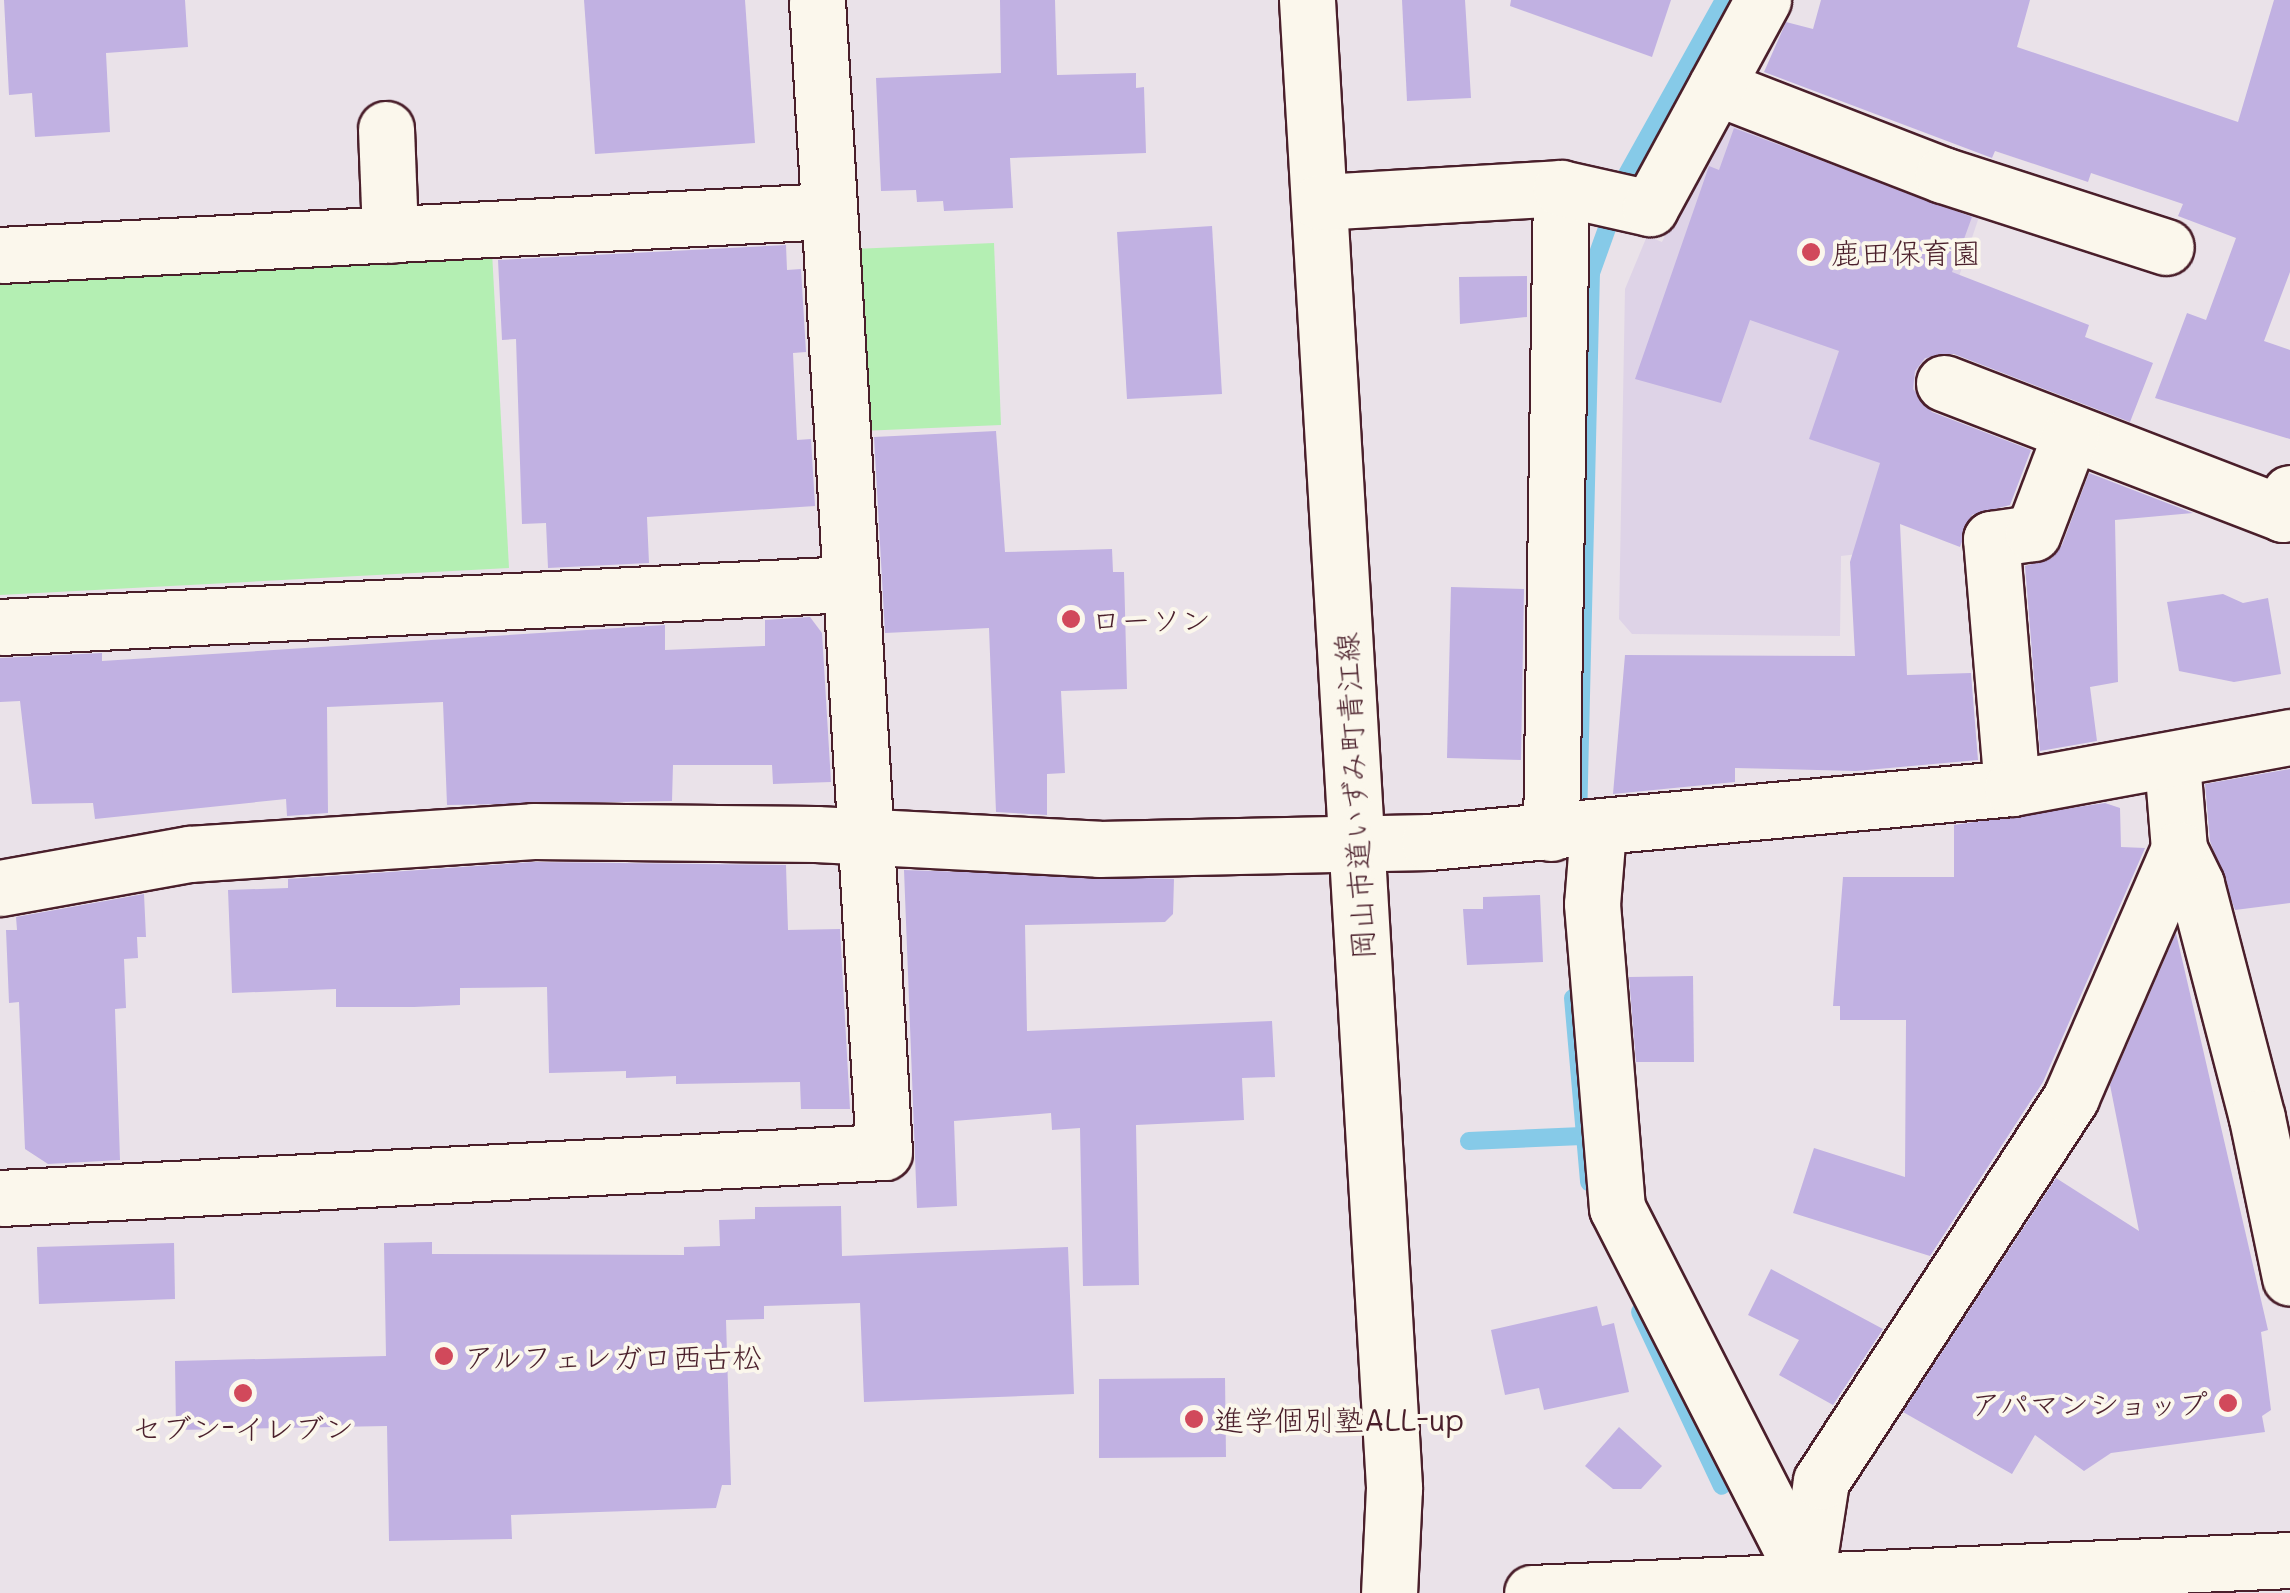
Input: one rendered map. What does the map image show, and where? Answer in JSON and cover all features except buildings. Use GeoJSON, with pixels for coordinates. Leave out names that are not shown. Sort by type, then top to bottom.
{"type":"FeatureCollection","features":[{"type":"Feature","properties":{"kind":"street"},"geometry":{"type":"LineString","coordinates":[[0,1198],[884,1152],[817,0]]}},
{"type":"Feature","properties":{"kind":"street","name":"岡山市道いずみ町青江線"},"geometry":{"type":"LineString","coordinates":[[1307,0],[1394,1488],[1389,1593]]}},
{"type":"Feature","properties":{"kind":"street"},"geometry":{"type":"LineString","coordinates":[[1320,202],[1598,197],[1650,208],[1763,0]]}},
{"type":"Feature","properties":{"kind":"street"},"geometry":{"type":"LineString","coordinates":[[1716,87],[1943,175],[2166,248]]}},
{"type":"Feature","properties":{"kind":"street"},"geometry":{"type":"LineString","coordinates":[[386,129],[390,235]]}},
{"type":"Feature","properties":{"kind":"street"},"geometry":{"type":"LineString","coordinates":[[1598,197],[1576,831],[1592,904],[1617,1208],[1806,1578]]}},
{"type":"Feature","properties":{"kind":"street"},"geometry":{"type":"LineString","coordinates":[[0,256],[829,211]]}},
{"type":"Feature","properties":{"kind":"street"},"geometry":{"type":"LineString","coordinates":[[1944,384],[2283,514],[2290,493]]}},
{"type":"Feature","properties":{"kind":"street"},"geometry":{"type":"LineString","coordinates":[[2012,788],[1991,539],[2033,533],[2070,433]]}},
{"type":"Feature","properties":{"kind":"street"},"geometry":{"type":"LineString","coordinates":[[0,627],[850,584]]}},
{"type":"Feature","properties":{"kind":"street"},"geometry":{"type":"LineString","coordinates":[[0,888],[189,854],[534,831],[865,836],[1100,849],[1358,844],[1576,831],[2012,788],[2172,762],[2290,736]]}},
{"type":"Feature","properties":{"kind":"street"},"geometry":{"type":"LineString","coordinates":[[2172,762],[2179,849],[2196,884],[2257,1118],[2290,1278]]}},
{"type":"Feature","properties":{"kind":"street"},"geometry":{"type":"LineString","coordinates":[[1806,1578],[1821,1481],[2070,1097],[2179,849]]}},
{"type":"Feature","properties":{"kind":"street"},"geometry":{"type":"LineString","coordinates":[[1394,1488],[1416,1593]]}},
{"type":"Feature","properties":{"kind":"street"},"geometry":{"type":"LineString","coordinates":[[1532,1593],[1806,1578],[2290,1560]]}},
{"type":"Feature","properties":{"kind":"shaded area"},"geometry":{"type":"Polygon","coordinates":[[[1723,110],[1982,208],[1866,553],[1841,556],[1840,636],[1632,634],[1619,619],[1625,289],[1647,236],[1662,242],[1723,110]]]}},
{"type":"Feature","properties":{"kind":"green space"},"geometry":{"type":"Polygon","coordinates":[[[994,243],[1001,425],[861,431],[853,249],[994,243]]]}},
{"type":"Feature","properties":{"kind":"green space"},"geometry":{"type":"Polygon","coordinates":[[[492,252],[509,568],[0,595],[0,278],[492,252]]]}},
{"type":"Feature","properties":{"kind":"waterway"},"geometry":{"type":"LineString","coordinates":[[1578,823],[1591,273],[1625,178],[1724,0]]}},
{"type":"Feature","properties":{"kind":"waterway"},"geometry":{"type":"LineString","coordinates":[[1573,998],[1589,1182]]}},
{"type":"Feature","properties":{"kind":"waterway"},"geometry":{"type":"LineString","coordinates":[[1469,1141],[1582,1136]]}},
{"type":"Feature","properties":{"kind":"waterway"},"geometry":{"type":"LineString","coordinates":[[1640,1312],[1722,1486]]}},
{"type":"Feature","properties":{"kind":"place","name":"鹿田保育園"},"geometry":{"type":"Point","coordinates":[1811,252]}},
{"type":"Feature","properties":{"kind":"place","name":"ローソン"},"geometry":{"type":"Point","coordinates":[1071,619]}},
{"type":"Feature","properties":{"kind":"place","name":"アルフェレガロ西古松"},"geometry":{"type":"Point","coordinates":[444,1356]}},
{"type":"Feature","properties":{"kind":"place","name":"セブン-イレブン"},"geometry":{"type":"Point","coordinates":[243,1393]}},
{"type":"Feature","properties":{"kind":"place","name":"アパマンショップ"},"geometry":{"type":"Point","coordinates":[2228,1403]}},
{"type":"Feature","properties":{"kind":"place","name":"進学個別塾ALL-up"},"geometry":{"type":"Point","coordinates":[1194,1419]}}]}
